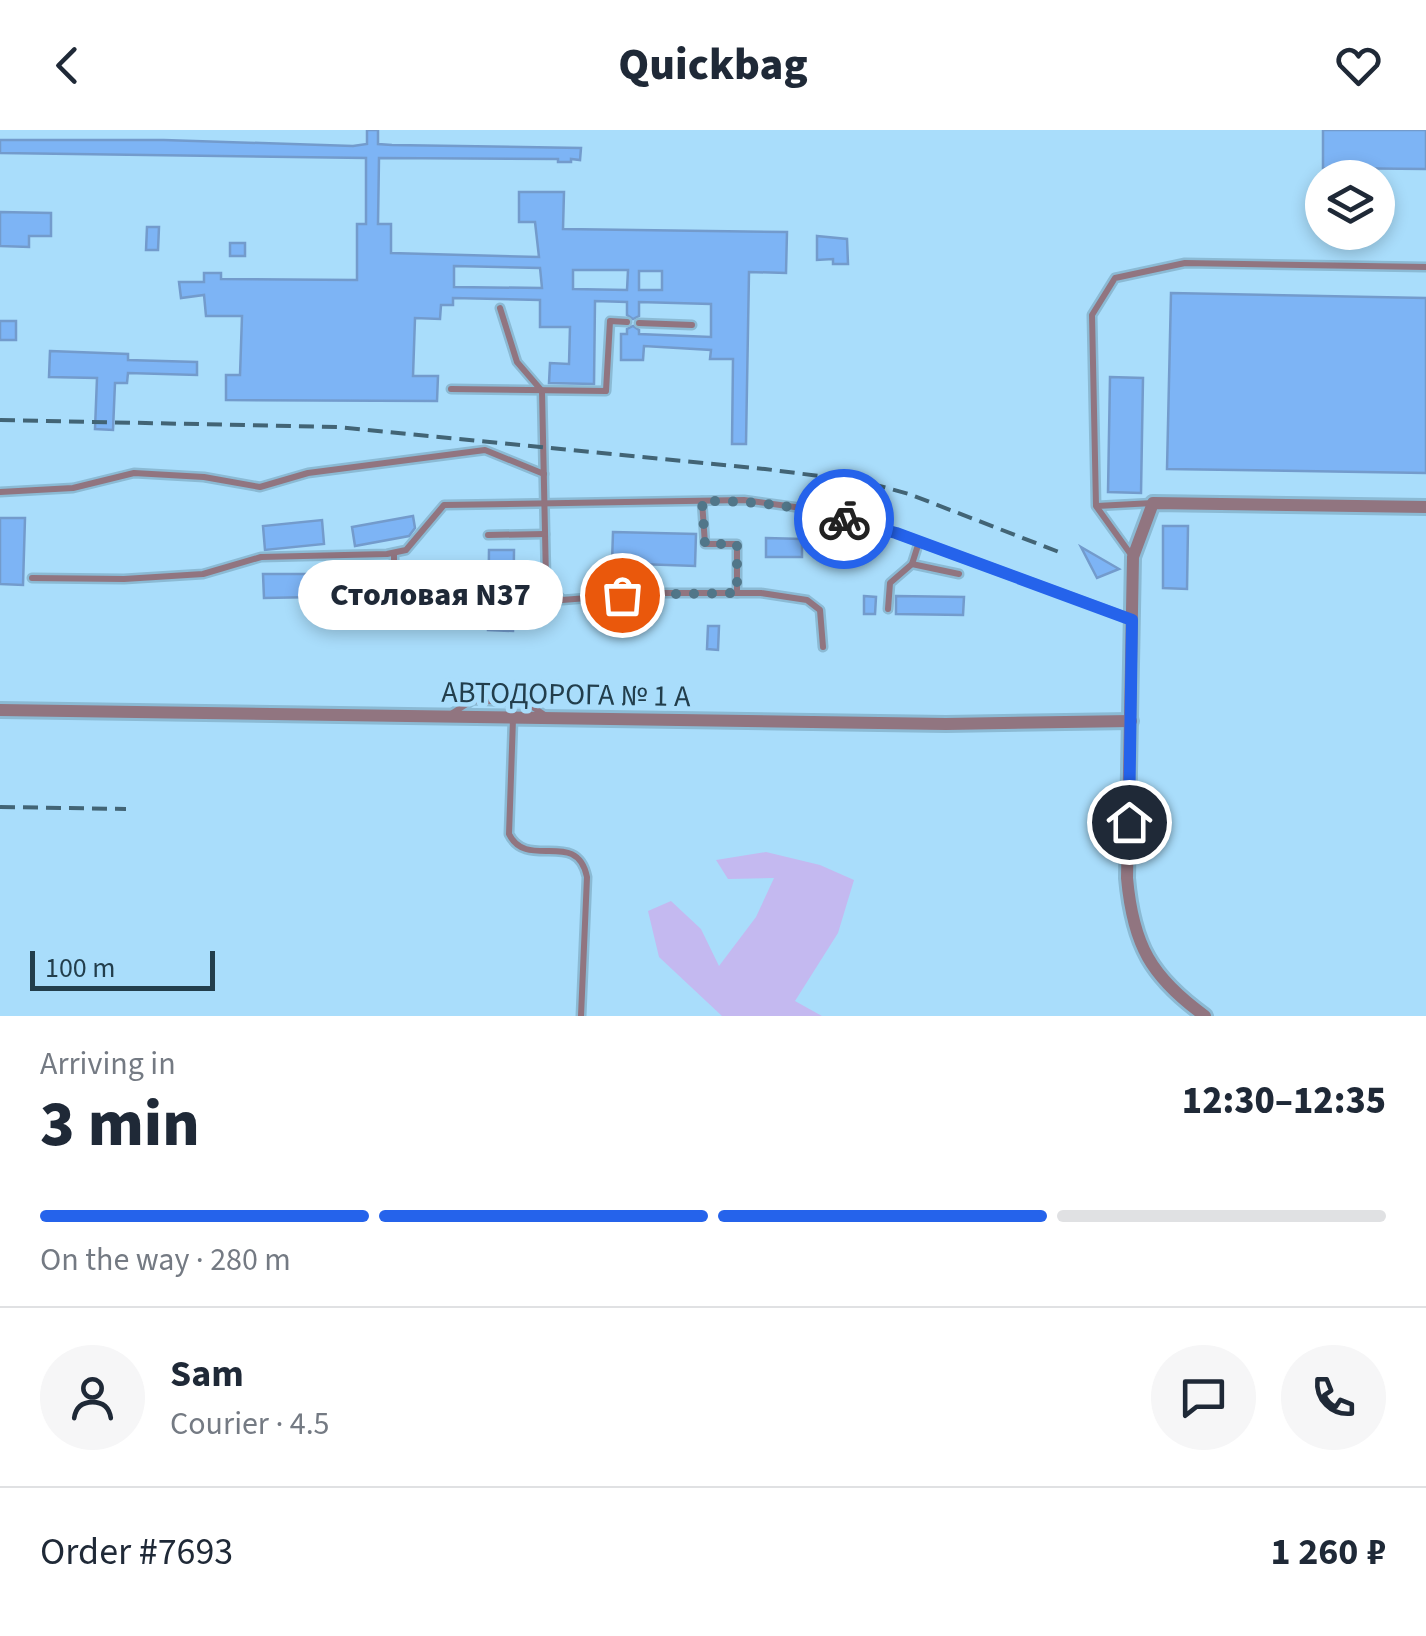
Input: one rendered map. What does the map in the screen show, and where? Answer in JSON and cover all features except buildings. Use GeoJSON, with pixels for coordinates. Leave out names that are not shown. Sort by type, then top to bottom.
{"type":"FeatureCollection","features":[{"type":"Feature","properties":{"kind":"street"},"geometry":{"type":"LineString","coordinates":[[1205,1016],[1171,992],[1148,960],[1130,908],[1127,878],[1133,556],[1153,503],[1426,507]]}},
{"type":"Feature","properties":{"kind":"street","name":"АВТОДОРОГА № 1 А"},"geometry":{"type":"LineString","coordinates":[[0,710],[551,720],[1131,722]]}},
{"type":"Feature","properties":{"kind":"lane"},"geometry":{"type":"LineString","coordinates":[[1133,556],[1096,506],[1092,315],[1116,278],[1185,264],[1426,268]]}},
{"type":"Feature","properties":{"kind":"lane"},"geometry":{"type":"LineString","coordinates":[[500,308],[517,362],[542,391],[546,579],[562,600],[651,592],[737,593],[807,600],[820,610],[823,647]]}},
{"type":"Feature","properties":{"kind":"lane"},"geometry":{"type":"LineString","coordinates":[[451,389],[606,391],[610,322],[627,322]]}},
{"type":"Feature","properties":{"kind":"lane"},"geometry":{"type":"LineString","coordinates":[[639,323],[692,325]]}},
{"type":"Feature","properties":{"kind":"lane"},"geometry":{"type":"LineString","coordinates":[[0,492],[73,488],[134,473],[204,476],[260,487],[308,473],[484,450],[544,474]]}},
{"type":"Feature","properties":{"kind":"lane"},"geometry":{"type":"LineString","coordinates":[[32,578],[202,574],[262,557],[394,553],[406,550],[444,506],[744,500],[809,509],[919,542],[1132,620]]}},
{"type":"Feature","properties":{"kind":"lane"},"geometry":{"type":"LineString","coordinates":[[702,501],[705,544],[737,544],[737,593]]}},
{"type":"Feature","properties":{"kind":"lane"},"geometry":{"type":"LineString","coordinates":[[1096,506],[1153,503]]}},
{"type":"Feature","properties":{"kind":"lane"},"geometry":{"type":"LineString","coordinates":[[488,535],[545,534]]}},
{"type":"Feature","properties":{"kind":"lane"},"geometry":{"type":"LineString","coordinates":[[888,609],[890,583],[912,564],[919,542]]}},
{"type":"Feature","properties":{"kind":"lane"},"geometry":{"type":"LineString","coordinates":[[394,553],[394,606]]}},
{"type":"Feature","properties":{"kind":"lane"},"geometry":{"type":"LineString","coordinates":[[912,564],[959,574]]}},
{"type":"Feature","properties":{"kind":"lane"},"geometry":{"type":"LineString","coordinates":[[446,718],[472,700],[527,703],[551,720]]}},
{"type":"Feature","properties":{"kind":"lane"},"geometry":{"type":"LineString","coordinates":[[513,719],[508,834],[522,850],[567,852],[585,864],[582,1016]]}},
{"type":"Feature","properties":{"kind":"shaded area"},"geometry":{"type":"Polygon","coordinates":[[[766,852],[820,865],[854,880],[838,933],[795,1001],[822,1016],[722,1016],[659,957],[648,911],[671,901],[701,929],[719,966],[756,917],[774,878],[728,879],[716,860],[766,852]]]}},
{"type":"Feature","properties":{"kind":"railway"},"geometry":{"type":"LineString","coordinates":[[0,420],[338,427],[765,469],[865,482],[909,494],[1059,552]]}},
{"type":"Feature","properties":{"kind":"railway"},"geometry":{"type":"LineString","coordinates":[[0,807],[126,809]]}},
{"type":"Feature","properties":{"kind":"way so far"},"geometry":{"type":"LineString","coordinates":[[622,595],[737,593],[737,544],[705,544],[702,501],[744,500],[809,509],[844,519]]}},
{"type":"Feature","properties":{"kind":"place","name":"Столовая N37"},"geometry":{"type":"Point","coordinates":[622,595]}},
{"type":"Feature","properties":{"kind":"route"},"geometry":{"type":"LineString","coordinates":[[844,519],[896,533],[1132,620],[1129,822]]}}]}
